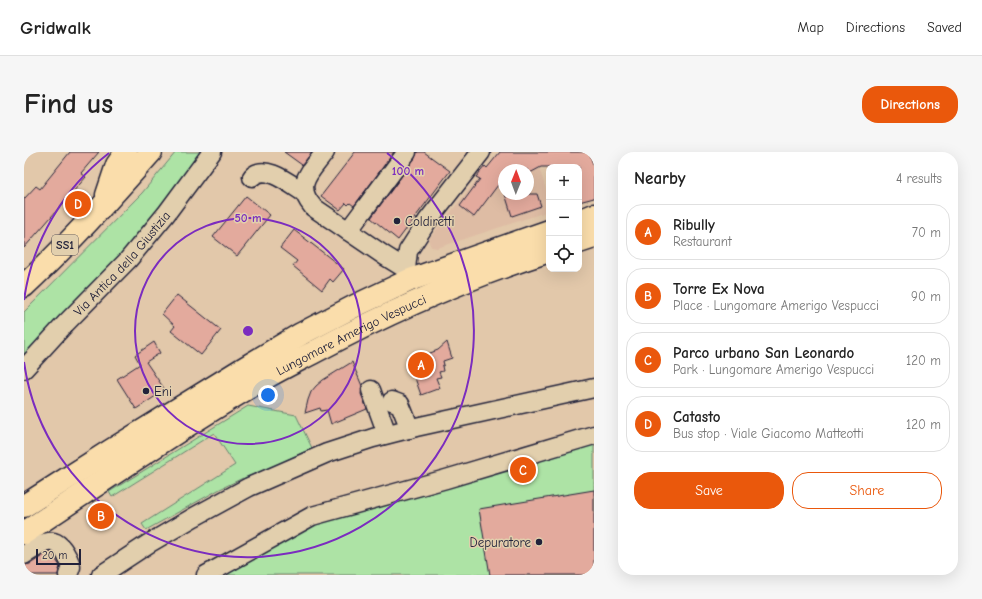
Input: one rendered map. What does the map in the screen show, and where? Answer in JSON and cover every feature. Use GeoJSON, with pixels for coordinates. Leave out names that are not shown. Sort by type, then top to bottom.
{"type":"FeatureCollection","features":[{"type":"Feature","properties":{"kind":"main road"},"geometry":{"type":"LineString","coordinates":[[105,203],[117,165],[126,152]]}},
{"type":"Feature","properties":{"kind":"main road","name":"SS1"},"geometry":{"type":"LineString","coordinates":[[24,286],[105,203],[151,152]]}},
{"type":"Feature","properties":{"kind":"main road"},"geometry":{"type":"LineString","coordinates":[[582,236],[590,221]]}},
{"type":"Feature","properties":{"kind":"main road","name":"Lungomare Amerigo Vespucci"},"geometry":{"type":"LineString","coordinates":[[24,506],[116,447],[301,334],[355,306],[408,274],[546,232]]}},
{"type":"Feature","properties":{"kind":"main road","name":"Lungomare Amerigo Vespucci"},"geometry":{"type":"LineString","coordinates":[[24,533],[149,450],[266,377],[345,335],[391,313],[448,288],[546,252]]}},
{"type":"Feature","properties":{"kind":"main road"},"geometry":{"type":"LineString","coordinates":[[408,274],[416,286],[427,290],[448,288]]}},
{"type":"Feature","properties":{"kind":"main road"},"geometry":{"type":"LineString","coordinates":[[391,313],[402,305],[407,298],[411,287],[408,274]]}},
{"type":"Feature","properties":{"kind":"street","name":"Via Antica della Giustizia"},"geometry":{"type":"LineString","coordinates":[[24,369],[66,323],[128,260],[166,214],[212,152]]}},
{"type":"Feature","properties":{"kind":"street"},"geometry":{"type":"LineString","coordinates":[[325,152],[305,179],[303,192],[306,199],[312,207],[385,256],[408,274]]}},
{"type":"Feature","properties":{"kind":"street"},"geometry":{"type":"LineString","coordinates":[[344,228],[395,152]]}},
{"type":"Feature","properties":{"kind":"street"},"geometry":{"type":"LineString","coordinates":[[344,228],[407,152]]}},
{"type":"Feature","properties":{"kind":"street"},"geometry":{"type":"LineString","coordinates":[[408,274],[408,251],[428,220],[480,152]]}},
{"type":"Feature","properties":{"kind":"street"},"geometry":{"type":"LineString","coordinates":[[252,177],[257,172],[264,171],[303,192]]}},
{"type":"Feature","properties":{"kind":"street"},"geometry":{"type":"LineString","coordinates":[[101,575],[148,544],[187,521],[250,487],[327,453],[387,434],[594,388]]}},
{"type":"Feature","properties":{"kind":"street"},"geometry":{"type":"LineString","coordinates":[[371,390],[387,434]]}},
{"type":"Feature","properties":{"kind":"street"},"geometry":{"type":"LineString","coordinates":[[392,401],[400,404],[410,429]]}},
{"type":"Feature","properties":{"kind":"street"},"geometry":{"type":"LineString","coordinates":[[206,575],[312,516],[446,479],[594,435]]}},
{"type":"Feature","properties":{"kind":"street"},"geometry":{"type":"LineString","coordinates":[[24,556],[44,542],[52,541],[57,543],[70,563],[71,567],[68,575]]}},
{"type":"Feature","properties":{"kind":"shaded area"},"geometry":{"type":"Polygon","coordinates":[[[499,152],[534,152],[546,190],[546,212],[437,248],[431,247],[429,239],[499,152]]]}},
{"type":"Feature","properties":{"kind":"green space"},"geometry":{"type":"Polygon","coordinates":[[[176,152],[204,152],[164,208],[24,359],[24,312],[142,193],[176,152]]]}},
{"type":"Feature","properties":{"kind":"green space"},"geometry":{"type":"Polygon","coordinates":[[[248,406],[296,415],[312,448],[245,480],[243,478],[220,489],[146,530],[142,524],[235,465],[214,433],[112,497],[109,492],[248,406]]]}},
{"type":"Feature","properties":{"kind":"green space"},"geometry":{"type":"Polygon","coordinates":[[[594,428],[594,575],[197,575],[311,512],[594,428]]]}},
{"type":"Feature","properties":{"kind":"building"},"geometry":{"type":"Polygon","coordinates":[[[70,152],[99,152],[81,173],[86,177],[24,248],[24,199],[36,186],[40,189],[70,152]]]}},
{"type":"Feature","properties":{"kind":"building"},"geometry":{"type":"Polygon","coordinates":[[[284,152],[312,152],[302,165],[284,152]]]}},
{"type":"Feature","properties":{"kind":"building"},"geometry":{"type":"Polygon","coordinates":[[[355,152],[394,152],[354,206],[350,203],[348,205],[346,203],[340,210],[321,196],[355,152]]]}},
{"type":"Feature","properties":{"kind":"building"},"geometry":{"type":"Polygon","coordinates":[[[417,152],[424,152],[450,171],[398,240],[371,218],[415,158],[417,152]]]}},
{"type":"Feature","properties":{"kind":"building"},"geometry":{"type":"Polygon","coordinates":[[[500,152],[589,152],[594,167],[594,198],[582,201],[582,164],[546,164],[546,167],[541,167],[534,171],[534,164],[498,164],[498,185],[474,217],[460,206],[480,179],[476,177],[485,166],[487,168],[500,152]]]}},
{"type":"Feature","properties":{"kind":"building"},"geometry":{"type":"Polygon","coordinates":[[[534,194],[537,194],[541,206],[512,216],[507,200],[534,200],[534,194]]]}},
{"type":"Feature","properties":{"kind":"building"},"geometry":{"type":"Polygon","coordinates":[[[246,196],[270,215],[237,256],[213,237],[246,196]]]}},
{"type":"Feature","properties":{"kind":"building"},"geometry":{"type":"Polygon","coordinates":[[[294,230],[344,269],[333,282],[330,279],[322,290],[293,266],[297,261],[280,248],[294,230]]]}},
{"type":"Feature","properties":{"kind":"building"},"geometry":{"type":"Polygon","coordinates":[[[177,295],[221,330],[201,355],[171,331],[175,326],[162,314],[177,295]]]}},
{"type":"Feature","properties":{"kind":"building"},"geometry":{"type":"Polygon","coordinates":[[[154,342],[160,353],[146,362],[165,390],[136,409],[117,379],[140,364],[135,355],[154,342]]]}},
{"type":"Feature","properties":{"kind":"building"},"geometry":{"type":"Polygon","coordinates":[[[447,342],[452,358],[443,361],[443,371],[439,372],[441,377],[436,378],[440,388],[421,395],[409,361],[438,350],[447,342]]]}},
{"type":"Feature","properties":{"kind":"building"},"geometry":{"type":"Polygon","coordinates":[[[352,362],[362,386],[361,394],[367,409],[331,424],[327,410],[321,411],[320,408],[305,413],[311,392],[316,386],[352,362]]]}},
{"type":"Feature","properties":{"kind":"building","name":"Depuratore"},"geometry":{"type":"Polygon","coordinates":[[[594,490],[594,575],[490,575],[479,509],[594,490]]]}},
{"type":"Feature","properties":{"kind":"building"},"geometry":{"type":"Polygon","coordinates":[[[99,510],[103,510],[107,516],[103,522],[99,522],[95,518],[95,514],[99,510]]]}},
{"type":"Feature","properties":{"kind":"building"},"geometry":{"type":"Polygon","coordinates":[[[51,552],[60,566],[58,575],[24,575],[24,565],[30,564],[51,552]]]}},
{"type":"Feature","properties":{"kind":"place","name":"Catasto"},"geometry":{"type":"Point","coordinates":[78,204]}},
{"type":"Feature","properties":{"kind":"place","name":"Coldiretti"},"geometry":{"type":"Point","coordinates":[397,221]}},
{"type":"Feature","properties":{"kind":"place","name":"Ribully"},"geometry":{"type":"Point","coordinates":[421,365]}},
{"type":"Feature","properties":{"kind":"place","name":"Eni"},"geometry":{"type":"Point","coordinates":[146,391]}},
{"type":"Feature","properties":{"kind":"place","name":"Parco urbano San Leonardo"},"geometry":{"type":"Point","coordinates":[523,470]}},
{"type":"Feature","properties":{"kind":"place","name":"Torre Ex Nova"},"geometry":{"type":"Point","coordinates":[101,516]}},
{"type":"Feature","properties":{"kind":"place","name":"Depuratore"},"geometry":{"type":"Point","coordinates":[539,542]}}]}
